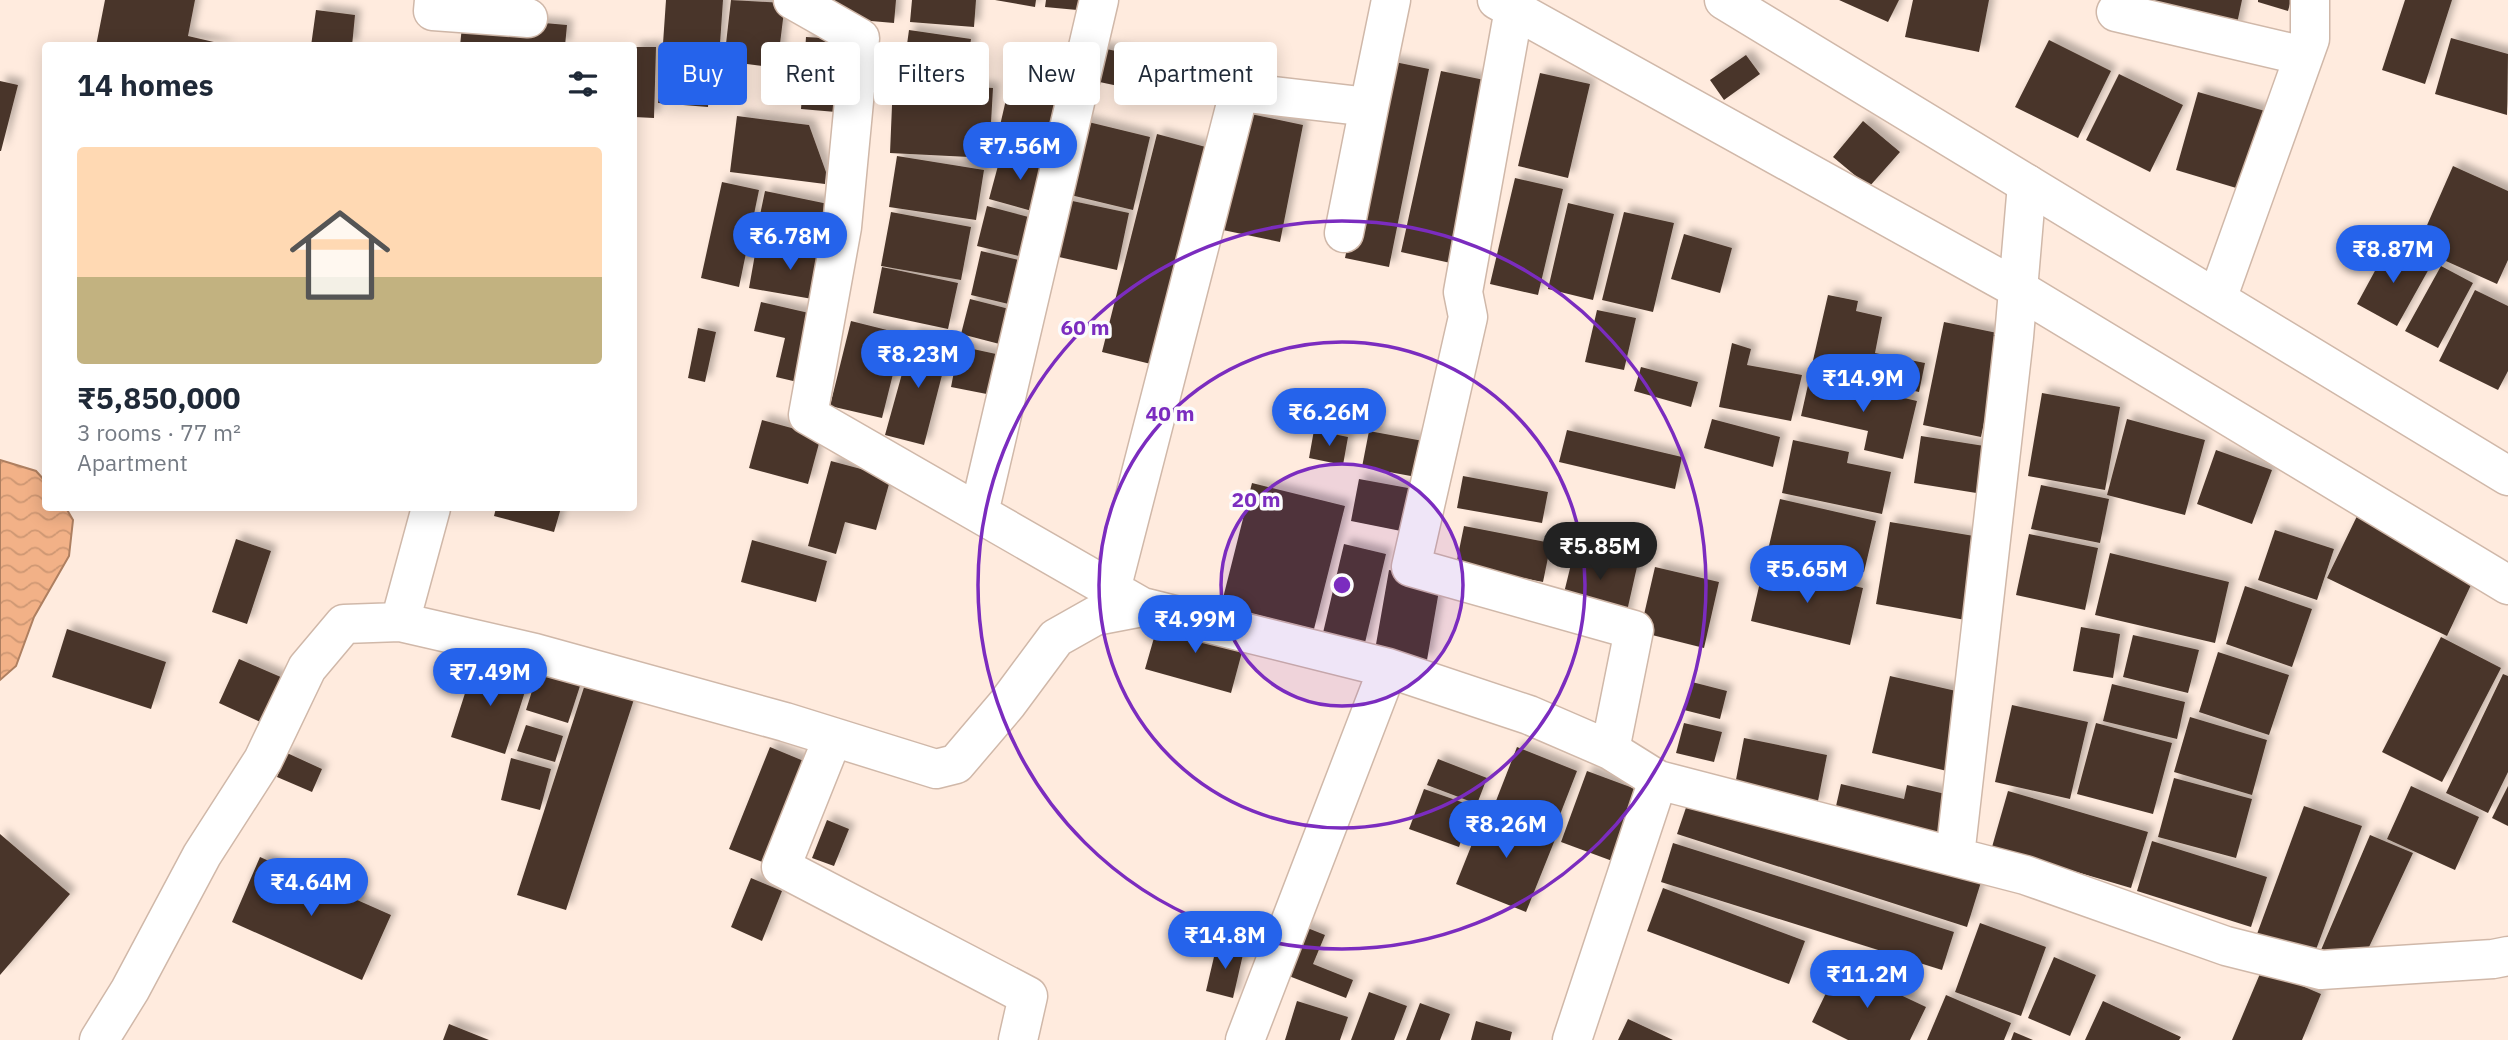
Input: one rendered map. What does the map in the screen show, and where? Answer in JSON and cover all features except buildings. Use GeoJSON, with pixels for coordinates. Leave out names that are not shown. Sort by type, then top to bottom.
{"type":"FeatureCollection","features":[{"type":"Feature","properties":{"kind":"street"},"geometry":{"type":"LineString","coordinates":[[434,0],[433,10],[528,18]]}},
{"type":"Feature","properties":{"kind":"street"},"geometry":{"type":"LineString","coordinates":[[793,0],[860,38],[842,228],[808,415],[1126,598],[1388,668],[1529,715],[1610,750],[1658,780],[2025,875],[2226,946],[2321,970],[2508,956]]}},
{"type":"Feature","properties":{"kind":"street"},"geometry":{"type":"LineString","coordinates":[[979,513],[1099,0]]}},
{"type":"Feature","properties":{"kind":"street"},"geometry":{"type":"LineString","coordinates":[[1344,233],[1391,0]]}},
{"type":"Feature","properties":{"kind":"street"},"geometry":{"type":"LineString","coordinates":[[1724,0],[2508,476]]}},
{"type":"Feature","properties":{"kind":"street"},"geometry":{"type":"LineString","coordinates":[[2217,299],[2310,39],[2310,0]]}},
{"type":"Feature","properties":{"kind":"street"},"geometry":{"type":"LineString","coordinates":[[1610,750],[1634,630],[1411,567],[1468,317],[1463,292],[1506,4],[2018,289],[2508,585]]}},
{"type":"Feature","properties":{"kind":"street"},"geometry":{"type":"LineString","coordinates":[[2116,12],[2304,56]]}},
{"type":"Feature","properties":{"kind":"street"},"geometry":{"type":"LineString","coordinates":[[99,1040],[130,990],[202,855],[263,760],[307,668],[344,624],[400,622],[535,653],[785,722],[936,769],[956,764],[1007,704],[1056,638],[1126,598],[1239,92],[1369,107]]}},
{"type":"Feature","properties":{"kind":"street"},"geometry":{"type":"LineString","coordinates":[[1955,856],[2018,289],[2027,184]]}},
{"type":"Feature","properties":{"kind":"street"},"geometry":{"type":"LineString","coordinates":[[400,622],[430,511]]}},
{"type":"Feature","properties":{"kind":"street"},"geometry":{"type":"LineString","coordinates":[[1245,1040],[1388,668]]}},
{"type":"Feature","properties":{"kind":"street"},"geometry":{"type":"LineString","coordinates":[[833,737],[782,867],[1028,996],[1018,1040]]}},
{"type":"Feature","properties":{"kind":"street"},"geometry":{"type":"LineString","coordinates":[[1573,1040],[1658,780]]}},
{"type":"Feature","properties":{"kind":"water"},"geometry":{"type":"Polygon","coordinates":[[[0,460],[36,471],[42,478],[42,511],[68,511],[73,520],[69,556],[34,617],[16,666],[0,680],[0,460]]]}}]}
